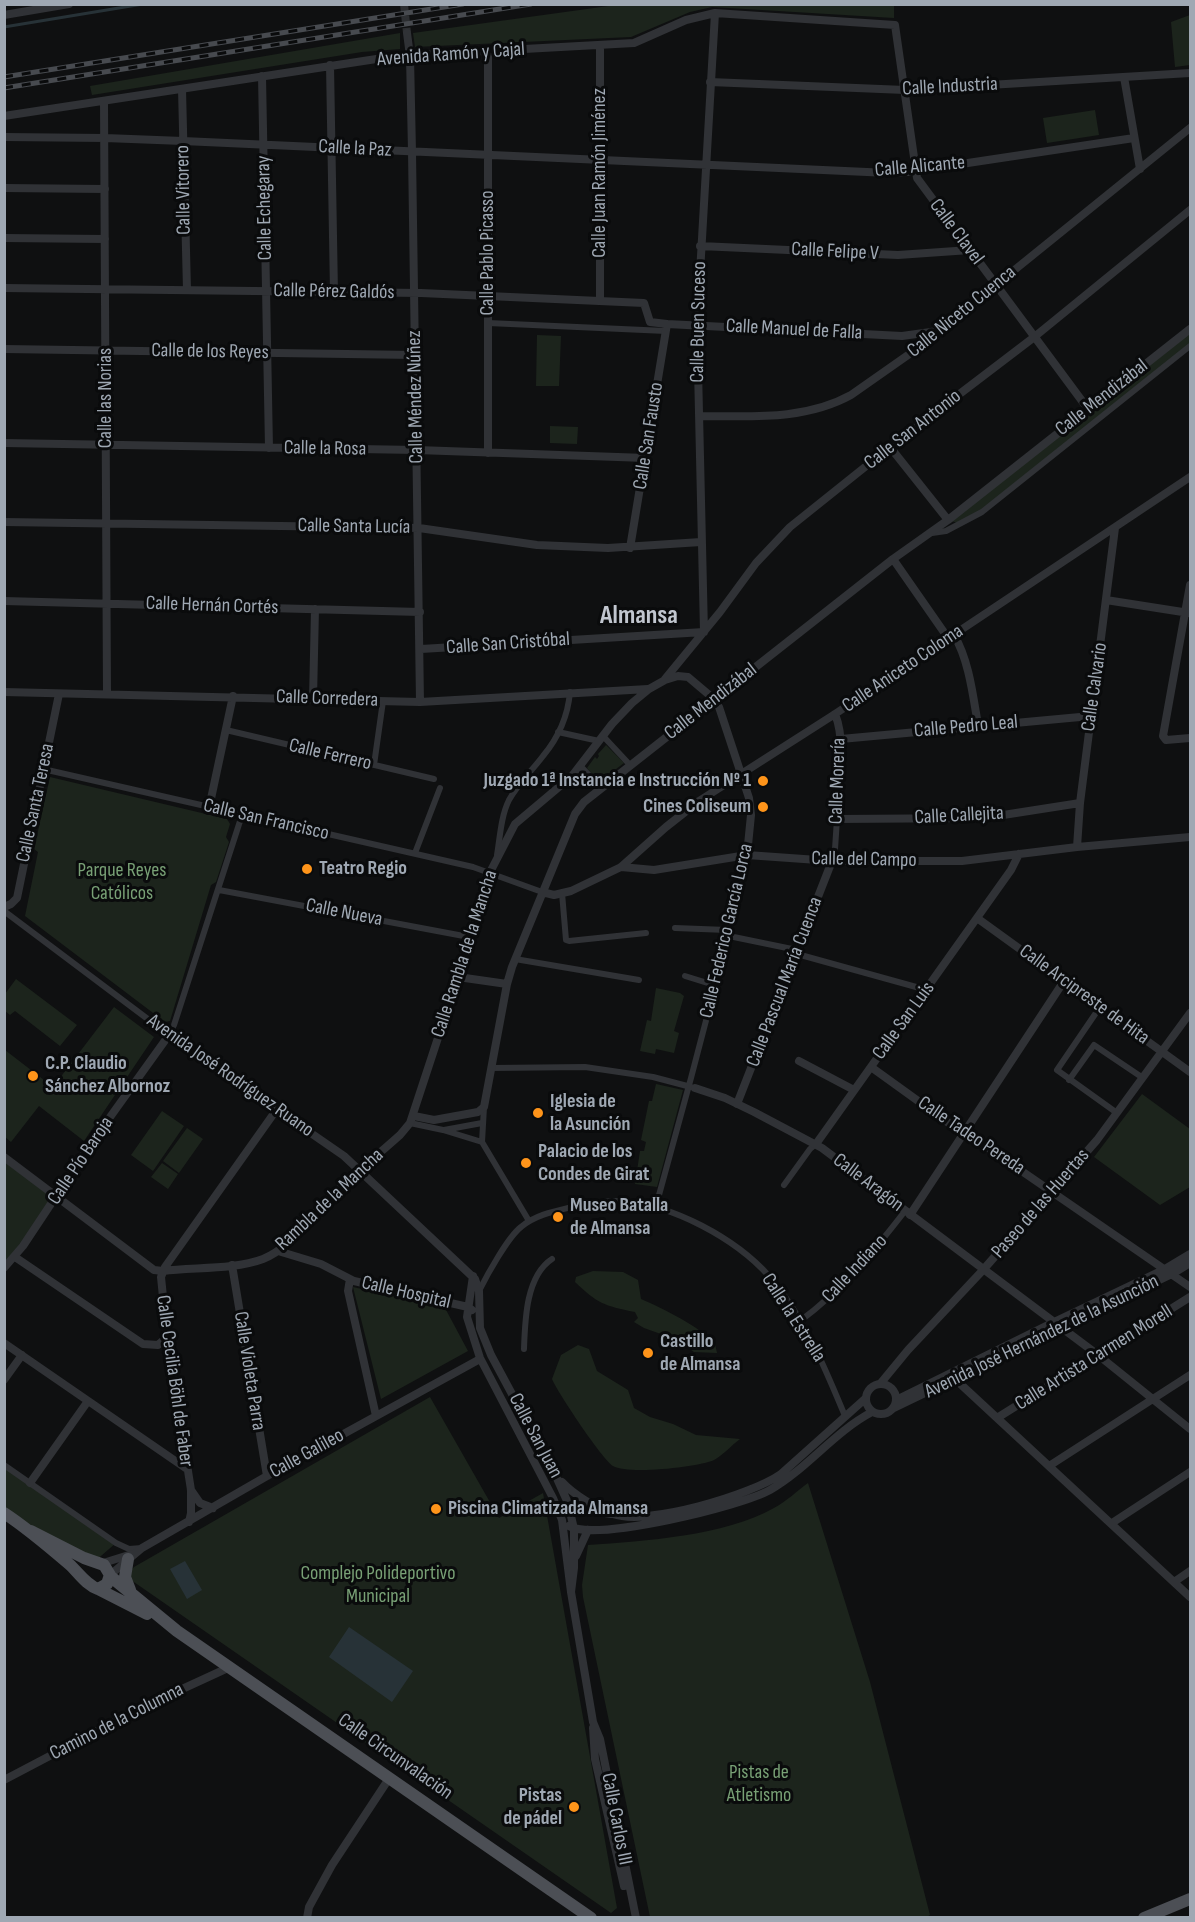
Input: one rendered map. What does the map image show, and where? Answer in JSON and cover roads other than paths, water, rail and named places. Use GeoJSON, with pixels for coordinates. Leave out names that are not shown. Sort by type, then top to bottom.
{"type":"FeatureCollection","features":[{"type":"Feature","properties":{"kind":"main road"},"geometry":{"type":"LineString","coordinates":[[4,1513],[31,1531],[107,1568],[110,1575],[108,1584],[93,1587],[85,1579],[87,1570],[98,1564]]}},
{"type":"Feature","properties":{"kind":"main road","name":"Calle Circunvalación"},"geometry":{"type":"LineString","coordinates":[[31,1531],[93,1587],[177,1631]]}},
{"type":"Feature","properties":{"kind":"main road"},"geometry":{"type":"LineString","coordinates":[[132,1594],[125,1577],[135,1553]]}},
{"type":"Feature","properties":{"kind":"main road","name":"Calle Circunvalación"},"geometry":{"type":"LineString","coordinates":[[110,1575],[177,1631],[591,1917]]}},
{"type":"Feature","properties":{"kind":"main road"},"geometry":{"type":"LineString","coordinates":[[1144,1917],[1191,1899]]}},
{"type":"Feature","properties":{"kind":"street"},"geometry":{"type":"LineString","coordinates":[[4,15],[69,4]]}},
{"type":"Feature","properties":{"kind":"street","name":"Avenida Ramón y Cajal"},"geometry":{"type":"LineString","coordinates":[[4,116],[330,65],[410,56],[634,44],[686,20],[715,13],[895,26]]}},
{"type":"Feature","properties":{"kind":"street","name":"Calle Buen Suceso"},"geometry":{"type":"LineString","coordinates":[[704,632],[697,326],[715,13]]}},
{"type":"Feature","properties":{"kind":"street","name":"Calle Clavel"},"geometry":{"type":"LineString","coordinates":[[895,26],[918,182],[1088,409]]}},
{"type":"Feature","properties":{"kind":"street","name":"Calle Méndez Núñez"},"geometry":{"type":"LineString","coordinates":[[407,33],[410,56],[412,152],[420,702]]}},
{"type":"Feature","properties":{"kind":"street","name":"Calle Juan Ramón Jiménez"},"geometry":{"type":"LineString","coordinates":[[600,45],[600,301]]}},
{"type":"Feature","properties":{"kind":"street","name":"Calle Pablo Picasso"},"geometry":{"type":"LineString","coordinates":[[488,52],[488,453]]}},
{"type":"Feature","properties":{"kind":"street"},"geometry":{"type":"LineString","coordinates":[[330,65],[334,293]]}},
{"type":"Feature","properties":{"kind":"street","name":"Calle Industria"},"geometry":{"type":"LineString","coordinates":[[710,82],[905,90],[1191,73]]}},
{"type":"Feature","properties":{"kind":"street","name":"Calle Echegaray"},"geometry":{"type":"LineString","coordinates":[[262,76],[269,448]]}},
{"type":"Feature","properties":{"kind":"street"},"geometry":{"type":"LineString","coordinates":[[1124,77],[1140,169]]}},
{"type":"Feature","properties":{"kind":"street","name":"Calle Vitorero"},"geometry":{"type":"LineString","coordinates":[[182,89],[187,290]]}},
{"type":"Feature","properties":{"kind":"street","name":"Calle las Norias"},"geometry":{"type":"LineString","coordinates":[[104,102],[107,694]]}},
{"type":"Feature","properties":{"kind":"street","name":"Calle Niceto Cuenca"},"geometry":{"type":"LineString","coordinates":[[699,416],[787,416],[840,400],[903,359],[1191,128]]}},
{"type":"Feature","properties":{"kind":"street","name":"Calle la Paz"},"geometry":{"type":"LineString","coordinates":[[4,137],[183,141],[705,165]]}},
{"type":"Feature","properties":{"kind":"street","name":"Calle Alicante"},"geometry":{"type":"LineString","coordinates":[[705,165],[889,173],[1134,138]]}},
{"type":"Feature","properties":{"kind":"street"},"geometry":{"type":"LineString","coordinates":[[4,188],[105,189]]}},
{"type":"Feature","properties":{"kind":"street","name":"Calle San Antonio"},"geometry":{"type":"LineString","coordinates":[[665,680],[779,537],[890,447],[1033,338],[1191,210]]}},
{"type":"Feature","properties":{"kind":"street"},"geometry":{"type":"LineString","coordinates":[[4,238],[105,239]]}},
{"type":"Feature","properties":{"kind":"street","name":"Calle Felipe V"},"geometry":{"type":"LineString","coordinates":[[700,246],[898,255],[970,250]]}},
{"type":"Feature","properties":{"kind":"street","name":"Calle Pérez Galdós"},"geometry":{"type":"LineString","coordinates":[[4,288],[414,294],[644,303],[650,322]]}},
{"type":"Feature","properties":{"kind":"street","name":"Calle Manuel de Falla"},"geometry":{"type":"LineString","coordinates":[[650,322],[667,327],[697,326],[902,336],[938,331]]}},
{"type":"Feature","properties":{"kind":"street"},"geometry":{"type":"LineString","coordinates":[[488,323],[667,327]]}},
{"type":"Feature","properties":{"kind":"street","name":"Calle San Fausto"},"geometry":{"type":"LineString","coordinates":[[630,548],[667,327]]}},
{"type":"Feature","properties":{"kind":"street","name":"Calle Mendizábal"},"geometry":{"type":"LineString","coordinates":[[484,1107],[507,984],[515,959],[575,814],[584,802],[1191,328]]}},
{"type":"Feature","properties":{"kind":"street","name":"Calle Mendizábal"},"geometry":{"type":"LineString","coordinates":[[928,533],[946,531],[981,512],[1191,346]]}},
{"type":"Feature","properties":{"kind":"street","name":"Calle de los Reyes"},"geometry":{"type":"LineString","coordinates":[[4,349],[415,355]]}},
{"type":"Feature","properties":{"kind":"street","name":"Calle la Rosa"},"geometry":{"type":"LineString","coordinates":[[4,443],[417,450],[646,458]]}},
{"type":"Feature","properties":{"kind":"street"},"geometry":{"type":"LineString","coordinates":[[890,447],[948,520]]}},
{"type":"Feature","properties":{"kind":"street","name":"Calle Aniceto Coloma"},"geometry":{"type":"LineString","coordinates":[[562,893],[621,867],[684,813],[1191,477]]}},
{"type":"Feature","properties":{"kind":"street","name":"Calle Santa Lucía"},"geometry":{"type":"LineString","coordinates":[[4,522],[419,528],[537,545],[630,548],[701,542]]}},
{"type":"Feature","properties":{"kind":"street","name":"Calle Calvario"},"geometry":{"type":"LineString","coordinates":[[1077,847],[1090,716],[1115,528]]}},
{"type":"Feature","properties":{"kind":"street"},"geometry":{"type":"LineString","coordinates":[[893,559],[959,645],[969,679],[978,725]]}},
{"type":"Feature","properties":{"kind":"street"},"geometry":{"type":"LineString","coordinates":[[1191,585],[1188,613],[1163,736],[1166,740],[1191,738]]}},
{"type":"Feature","properties":{"kind":"street"},"geometry":{"type":"LineString","coordinates":[[1106,600],[1188,613]]}},
{"type":"Feature","properties":{"kind":"street","name":"Calle Hernán Cortés"},"geometry":{"type":"LineString","coordinates":[[4,601],[420,612]]}},
{"type":"Feature","properties":{"kind":"street"},"geometry":{"type":"LineString","coordinates":[[314,699],[315,609]]}},
{"type":"Feature","properties":{"kind":"street","name":"Calle San Cristóbal"},"geometry":{"type":"LineString","coordinates":[[421,649],[704,632]]}},
{"type":"Feature","properties":{"kind":"street"},"geometry":{"type":"LineString","coordinates":[[665,680],[678,676],[688,677],[714,699]]}},
{"type":"Feature","properties":{"kind":"street","name":"Calle Rambla de la Mancha"},"geometry":{"type":"LineString","coordinates":[[412,1119],[489,873],[515,824],[580,767],[626,709],[648,689],[665,680]]}},
{"type":"Feature","properties":{"kind":"street","name":"Calle Corredera"},"geometry":{"type":"LineString","coordinates":[[4,692],[420,702],[648,689]]}},
{"type":"Feature","properties":{"kind":"street"},"geometry":{"type":"LineString","coordinates":[[496,857],[504,811],[508,802],[521,780],[548,750],[568,709],[570,692]]}},
{"type":"Feature","properties":{"kind":"street","name":"Calle Santa Teresa"},"geometry":{"type":"LineString","coordinates":[[4,909],[17,898],[59,694]]}},
{"type":"Feature","properties":{"kind":"street"},"geometry":{"type":"LineString","coordinates":[[209,808],[233,696]]}},
{"type":"Feature","properties":{"kind":"street","name":"Calle Federico García Lorca"},"geometry":{"type":"LineString","coordinates":[[656,1206],[673,1140],[692,1087],[725,933],[747,855],[751,815],[749,798],[714,699]]}},
{"type":"Feature","properties":{"kind":"street"},"geometry":{"type":"LineString","coordinates":[[374,765],[383,701]]}},
{"type":"Feature","properties":{"kind":"street","name":"Calle Morería"},"geometry":{"type":"LineString","coordinates":[[835,714],[841,740],[835,849]]}},
{"type":"Feature","properties":{"kind":"street","name":"Calle Pedro Leal"},"geometry":{"type":"LineString","coordinates":[[841,740],[1090,716]]}},
{"type":"Feature","properties":{"kind":"street","name":"Calle Ferrero"},"geometry":{"type":"LineString","coordinates":[[226,730],[434,779]]}},
{"type":"Feature","properties":{"kind":"street"},"geometry":{"type":"LineString","coordinates":[[558,732],[601,739],[630,765]]}},
{"type":"Feature","properties":{"kind":"street"},"geometry":{"type":"LineString","coordinates":[[580,767],[600,788]]}},
{"type":"Feature","properties":{"kind":"street","name":"Calle San Francisco"},"geometry":{"type":"LineString","coordinates":[[43,769],[473,867],[542,892]]}},
{"type":"Feature","properties":{"kind":"street"},"geometry":{"type":"LineString","coordinates":[[415,854],[440,788]]}},
{"type":"Feature","properties":{"kind":"street","name":"Calle Callejita"},"geometry":{"type":"LineString","coordinates":[[837,819],[984,818],[1080,803]]}},
{"type":"Feature","properties":{"kind":"street"},"geometry":{"type":"LineString","coordinates":[[169,1035],[242,815]]}},
{"type":"Feature","properties":{"kind":"street","name":"Calle del Campo"},"geometry":{"type":"LineString","coordinates":[[1107,844],[1191,831]]}},
{"type":"Feature","properties":{"kind":"street","name":"Calle del Campo"},"geometry":{"type":"LineString","coordinates":[[621,867],[654,870],[747,855],[832,861],[953,861],[1191,837]]}},
{"type":"Feature","properties":{"kind":"street","name":"Calle San Luis"},"geometry":{"type":"LineString","coordinates":[[784,1185],[927,990],[1011,870],[1019,854]]}},
{"type":"Feature","properties":{"kind":"street","name":"Calle Pascual María Cuenca"},"geometry":{"type":"LineString","coordinates":[[737,1104],[832,861]]}},
{"type":"Feature","properties":{"kind":"street","name":"Calle Nueva"},"geometry":{"type":"LineString","coordinates":[[219,890],[469,937]]}},
{"type":"Feature","properties":{"kind":"street"},"geometry":{"type":"LineString","coordinates":[[542,892],[554,895],[562,893],[566,940],[646,933]]}},
{"type":"Feature","properties":{"kind":"street","name":"Avenida José Rodríguez Ruano"},"geometry":{"type":"LineString","coordinates":[[4,909],[169,1035],[277,1109],[360,1170],[473,1276]]}},
{"type":"Feature","properties":{"kind":"street","name":"Calle Arcipreste de Hita"},"geometry":{"type":"LineString","coordinates":[[977,918],[1191,1072]]}},
{"type":"Feature","properties":{"kind":"street"},"geometry":{"type":"LineString","coordinates":[[675,928],[725,933],[792,949],[797,954],[927,990]]}},
{"type":"Feature","properties":{"kind":"street"},"geometry":{"type":"LineString","coordinates":[[515,959],[639,980]]}},
{"type":"Feature","properties":{"kind":"street"},"geometry":{"type":"LineString","coordinates":[[685,976],[714,986]]}},
{"type":"Feature","properties":{"kind":"street"},"geometry":{"type":"LineString","coordinates":[[458,977],[507,984]]}},
{"type":"Feature","properties":{"kind":"street"},"geometry":{"type":"LineString","coordinates":[[908,1213],[965,1132],[1064,981]]}},
{"type":"Feature","properties":{"kind":"street"},"geometry":{"type":"LineString","coordinates":[[1100,1007],[1057,1070],[1116,1113]]}},
{"type":"Feature","properties":{"kind":"street","name":"Paseo de las Huertas"},"geometry":{"type":"LineString","coordinates":[[880,1384],[1097,1140],[1191,1013]]}},
{"type":"Feature","properties":{"kind":"street","name":"Calle Pío Baroja"},"geometry":{"type":"LineString","coordinates":[[4,1268],[15,1257],[90,1145],[169,1035]]}},
{"type":"Feature","properties":{"kind":"street"},"geometry":{"type":"LineString","coordinates":[[1076,1042],[1089,1051]]}},
{"type":"Feature","properties":{"kind":"street"},"geometry":{"type":"LineString","coordinates":[[1069,1080],[1089,1051],[1097,1045],[1143,1078]]}},
{"type":"Feature","properties":{"kind":"street"},"geometry":{"type":"LineString","coordinates":[[799,1061],[854,1090]]}},
{"type":"Feature","properties":{"kind":"street","name":"Calle Aragón"},"geometry":{"type":"LineString","coordinates":[[491,1068],[585,1067],[653,1077],[692,1087],[737,1104],[816,1144],[1098,1355],[1191,1429]]}},
{"type":"Feature","properties":{"kind":"street","name":"Calle Tadeo Pereda"},"geometry":{"type":"LineString","coordinates":[[871,1067],[957,1129],[965,1132],[1053,1191],[1191,1287]]}},
{"type":"Feature","properties":{"kind":"street"},"geometry":{"type":"LineString","coordinates":[[412,1119],[434,1120],[478,1112],[484,1107]]}},
{"type":"Feature","properties":{"kind":"street"},"geometry":{"type":"LineString","coordinates":[[479,1291],[513,1236],[529,1221],[482,1142],[484,1107]]}},
{"type":"Feature","properties":{"kind":"street"},"geometry":{"type":"LineString","coordinates":[[4,1157],[150,1268],[163,1272],[277,1109]]}},
{"type":"Feature","properties":{"kind":"street"},"geometry":{"type":"LineString","coordinates":[[412,1119],[482,1142]]}},
{"type":"Feature","properties":{"kind":"street","name":"Rambla de la Mancha"},"geometry":{"type":"LineString","coordinates":[[163,1272],[232,1265],[258,1260],[278,1251],[360,1170],[400,1136],[412,1119]]}},
{"type":"Feature","properties":{"kind":"street"},"geometry":{"type":"LineString","coordinates":[[443,1130],[482,1123]]}},
{"type":"Feature","properties":{"kind":"street","name":"Calle la Estrella"},"geometry":{"type":"LineString","coordinates":[[529,1221],[560,1210],[607,1201],[656,1206],[696,1224],[739,1249],[771,1278],[800,1321],[822,1359],[845,1416]]}},
{"type":"Feature","properties":{"kind":"street","name":"Calle Indiano"},"geometry":{"type":"LineString","coordinates":[[800,1321],[820,1306],[852,1275],[908,1213]]}},
{"type":"Feature","properties":{"kind":"street","name":"Calle Hospital"},"geometry":{"type":"LineString","coordinates":[[278,1251],[321,1264],[350,1279],[468,1307]]}},
{"type":"Feature","properties":{"kind":"street","name":"Avenida José Hernández de la Asunción"},"geometry":{"type":"LineString","coordinates":[[1169,1272],[1191,1254]]}},
{"type":"Feature","properties":{"kind":"street"},"geometry":{"type":"LineString","coordinates":[[15,1257],[143,1344],[156,1346],[167,1337]]}},
{"type":"Feature","properties":{"kind":"street"},"geometry":{"type":"LineString","coordinates":[[524,1348],[526,1324],[536,1278],[542,1267],[552,1259]]}},
{"type":"Feature","properties":{"kind":"street","name":"Avenida José Hernández de la Asunción"},"geometry":{"type":"LineString","coordinates":[[896,1400],[1191,1263]]}},
{"type":"Feature","properties":{"kind":"street","name":"Calle Violeta Parra"},"geometry":{"type":"LineString","coordinates":[[232,1265],[267,1476]]}},
{"type":"Feature","properties":{"kind":"street","name":"Calle Cecilia Böhl de Faber"},"geometry":{"type":"LineString","coordinates":[[163,1272],[160,1281],[167,1337],[191,1490],[189,1521]]}},
{"type":"Feature","properties":{"kind":"street","name":"Calle San Juan"},"geometry":{"type":"LineString","coordinates":[[473,1276],[479,1291],[480,1328]]}},
{"type":"Feature","properties":{"kind":"street","name":"Calle San Juan"},"geometry":{"type":"LineString","coordinates":[[473,1276],[468,1323],[480,1358],[553,1498],[562,1520]]}},
{"type":"Feature","properties":{"kind":"street"},"geometry":{"type":"LineString","coordinates":[[350,1279],[348,1290],[376,1416]]}},
{"type":"Feature","properties":{"kind":"street","name":"Calle Artista Carmen Morell"},"geometry":{"type":"LineString","coordinates":[[997,1418],[1191,1298]]}},
{"type":"Feature","properties":{"kind":"street","name":"Calle San Juan"},"geometry":{"type":"LineString","coordinates":[[468,1307],[473,1312],[491,1354],[566,1496],[572,1520]]}},
{"type":"Feature","properties":{"kind":"street","name":"Avenida José Hernández de la Asunción"},"geometry":{"type":"LineString","coordinates":[[892,1410],[1057,1324]]}},
{"type":"Feature","properties":{"kind":"street"},"geometry":{"type":"LineString","coordinates":[[4,1343],[187,1469]]}},
{"type":"Feature","properties":{"kind":"street"},"geometry":{"type":"LineString","coordinates":[[480,1358],[483,1351],[491,1354]]}},
{"type":"Feature","properties":{"kind":"street"},"geometry":{"type":"LineString","coordinates":[[4,1380],[22,1355]]}},
{"type":"Feature","properties":{"kind":"street","name":"Calle Galileo"},"geometry":{"type":"LineString","coordinates":[[110,1575],[135,1553],[189,1521],[480,1358]]}},
{"type":"Feature","properties":{"kind":"street"},"geometry":{"type":"LineString","coordinates":[[1049,1466],[1191,1376]]}},
{"type":"Feature","properties":{"kind":"street"},"geometry":{"type":"LineString","coordinates":[[955,1379],[1191,1597]]}},
{"type":"Feature","properties":{"kind":"street"},"geometry":{"type":"LineString","coordinates":[[562,1520],[572,1520],[588,1530],[652,1524],[747,1500],[783,1482],[851,1424],[872,1412],[882,1414],[892,1410],[896,1400],[893,1391],[880,1384],[871,1389],[866,1398],[787,1469],[751,1491],[648,1516],[581,1509],[572,1520]]}},
{"type":"Feature","properties":{"kind":"street"},"geometry":{"type":"LineString","coordinates":[[866,1398],[866,1403],[872,1412]]}},
{"type":"Feature","properties":{"kind":"street"},"geometry":{"type":"LineString","coordinates":[[30,1483],[88,1401]]}},
{"type":"Feature","properties":{"kind":"street"},"geometry":{"type":"LineString","coordinates":[[4,1466],[135,1553]]}},
{"type":"Feature","properties":{"kind":"street"},"geometry":{"type":"LineString","coordinates":[[1112,1523],[1191,1472]]}},
{"type":"Feature","properties":{"kind":"street"},"geometry":{"type":"LineString","coordinates":[[555,1474],[573,1493],[613,1514]]}},
{"type":"Feature","properties":{"kind":"street","name":"Calle Cecilia Böhl de Faber"},"geometry":{"type":"LineString","coordinates":[[191,1490],[200,1503],[213,1508]]}},
{"type":"Feature","properties":{"kind":"street"},"geometry":{"type":"LineString","coordinates":[[562,1520],[572,1520]]}},
{"type":"Feature","properties":{"kind":"street","name":"Calle Carlos III"},"geometry":{"type":"LineString","coordinates":[[562,1520],[571,1592],[593,1722],[595,1759],[631,1917]]}},
{"type":"Feature","properties":{"kind":"street","name":"Calle Carlos III"},"geometry":{"type":"LineString","coordinates":[[571,1592],[574,1568],[572,1520]]}},
{"type":"Feature","properties":{"kind":"street"},"geometry":{"type":"LineString","coordinates":[[574,1568],[578,1550],[588,1530]]}},
{"type":"Feature","properties":{"kind":"street","name":"Calle Galileo"},"geometry":{"type":"LineString","coordinates":[[98,1564],[135,1553]]}},
{"type":"Feature","properties":{"kind":"street"},"geometry":{"type":"LineString","coordinates":[[1174,1582],[1191,1571]]}},
{"type":"Feature","properties":{"kind":"street","name":"Camino de la Columna"},"geometry":{"type":"LineString","coordinates":[[4,1780],[141,1708],[230,1667]]}},
{"type":"Feature","properties":{"kind":"street","name":"Calle Carlos III"},"geometry":{"type":"LineString","coordinates":[[593,1722],[600,1739],[636,1917]]}},
{"type":"Feature","properties":{"kind":"street"},"geometry":{"type":"LineString","coordinates":[[307,1917],[309,1907],[332,1865],[390,1777]]}},
{"type":"Feature","properties":{"kind":"waterway"},"geometry":{"type":"LineString","coordinates":[[4,27],[143,4]]}},
{"type":"Feature","properties":{"kind":"tunnel"},"geometry":{"type":"LineString","coordinates":[[404,4],[407,33]]}},
{"type":"Feature","properties":{"kind":"railway"},"geometry":{"type":"LineString","coordinates":[[4,77],[463,4]]}},
{"type":"Feature","properties":{"kind":"railway"},"geometry":{"type":"LineString","coordinates":[[4,88],[531,4]]}},
{"type":"Feature","properties":{"kind":"place","name":"Juzgado 1ª Instancia e Instrucción Nº 1"},"geometry":{"type":"Point","coordinates":[763,781]}},
{"type":"Feature","properties":{"kind":"place","name":"Cines Coliseum"},"geometry":{"type":"Point","coordinates":[763,807]}},
{"type":"Feature","properties":{"kind":"place","name":"Teatro Regio"},"geometry":{"type":"Point","coordinates":[307,869]}},
{"type":"Feature","properties":{"kind":"place","name":"C.P. Claudio Sánchez Albornoz"},"geometry":{"type":"Point","coordinates":[33,1076]}},
{"type":"Feature","properties":{"kind":"place","name":"Iglesia de la Asunción"},"geometry":{"type":"Point","coordinates":[538,1113]}},
{"type":"Feature","properties":{"kind":"place","name":"Palacio de los Condes de Girat"},"geometry":{"type":"Point","coordinates":[526,1163]}},
{"type":"Feature","properties":{"kind":"place","name":"Museo Batalla de Almansa"},"geometry":{"type":"Point","coordinates":[558,1217]}},
{"type":"Feature","properties":{"kind":"place","name":"Castillo de Almansa"},"geometry":{"type":"Point","coordinates":[648,1353]}},
{"type":"Feature","properties":{"kind":"place","name":"Piscina Climatizada Almansa"},"geometry":{"type":"Point","coordinates":[436,1509]}},
{"type":"Feature","properties":{"kind":"place","name":"Pistas de pádel"},"geometry":{"type":"Point","coordinates":[574,1807]}},
{"type":"Feature","properties":{"kind":"district","name":"Almansa"},"geometry":{"type":"Point","coordinates":[639,616]}},
{"type":"Feature","properties":{"kind":"park label","name":"Parque Reyes Católicos"},"geometry":{"type":"Point","coordinates":[122,882]}},
{"type":"Feature","properties":{"kind":"park label","name":"Complejo Polideportivo Municipal"},"geometry":{"type":"Point","coordinates":[378,1586]}},
{"type":"Feature","properties":{"kind":"park label","name":"Pistas de Atletismo"},"geometry":{"type":"Point","coordinates":[759,1784]}}]}
